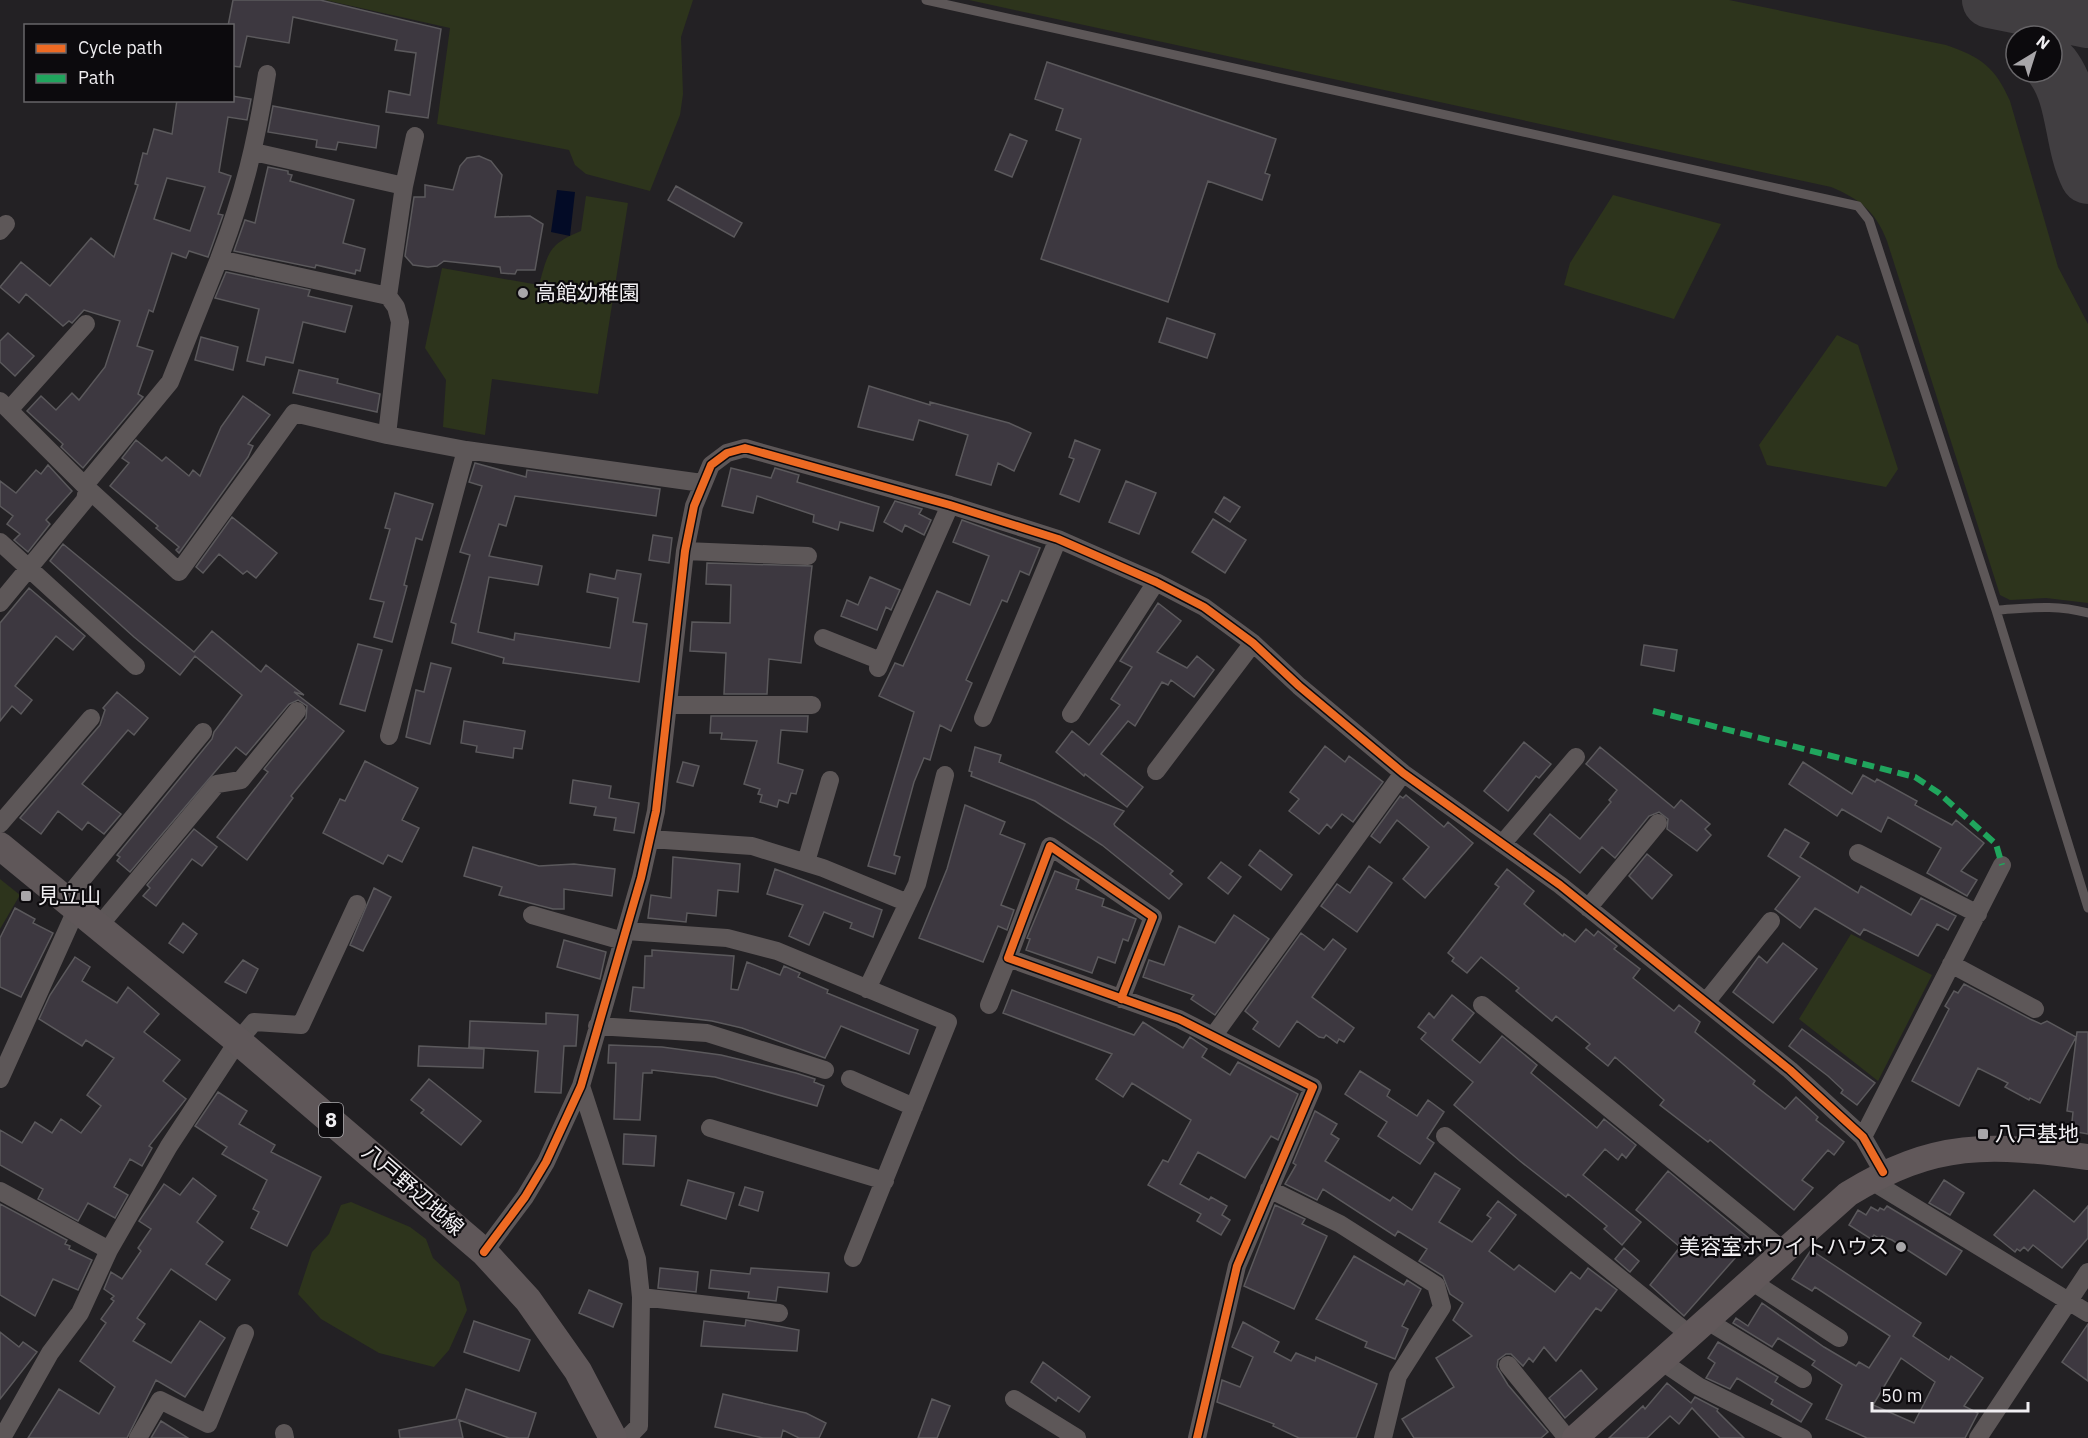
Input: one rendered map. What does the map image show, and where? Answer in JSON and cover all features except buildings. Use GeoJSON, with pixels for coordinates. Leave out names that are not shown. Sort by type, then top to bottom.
{"type":"FeatureCollection","features":[{"type":"Feature","properties":{"kind":"main road","name":"八戸野辺地線"},"geometry":{"type":"LineString","coordinates":[[0,846],[238,1041],[484,1252],[528,1300],[578,1371],[613,1438]]}},
{"type":"Feature","properties":{"kind":"street"},"geometry":{"type":"LineString","coordinates":[[0,603],[85,500],[89,480],[170,382],[241,202],[254,152],[267,74]]}},
{"type":"Feature","properties":{"kind":"street"},"geometry":{"type":"LineString","coordinates":[[388,296],[404,186],[415,136]]}},
{"type":"Feature","properties":{"kind":"street"},"geometry":{"type":"LineString","coordinates":[[254,152],[404,186]]}},
{"type":"Feature","properties":{"kind":"street"},"geometry":{"type":"LineString","coordinates":[[219,260],[388,296],[396,307],[400,322],[387,435]]}},
{"type":"Feature","properties":{"kind":"street"},"geometry":{"type":"LineString","coordinates":[[86,324],[4,406],[87,488],[179,572],[294,413],[387,435],[466,450],[702,483]]}},
{"type":"Feature","properties":{"kind":"street"},"geometry":{"type":"LineString","coordinates":[[484,1252],[525,1197],[546,1162],[581,1086],[650,839],[685,551],[694,506],[711,465],[727,453],[745,448],[950,505],[1058,539],[1156,582],[1204,607],[1254,643],[1299,686],[1403,773],[1588,908],[1790,1070],[1863,1137],[1876,1176],[2088,1313]]}},
{"type":"Feature","properties":{"kind":"street"},"geometry":{"type":"LineString","coordinates":[[389,736],[466,450]]}},
{"type":"Feature","properties":{"kind":"street"},"geometry":{"type":"LineString","coordinates":[[823,638],[880,665],[950,505]]}},
{"type":"Feature","properties":{"kind":"street"},"geometry":{"type":"LineString","coordinates":[[983,718],[1058,539]]}},
{"type":"Feature","properties":{"kind":"street"},"geometry":{"type":"LineString","coordinates":[[0,542],[136,666]]}},
{"type":"Feature","properties":{"kind":"street"},"geometry":{"type":"LineString","coordinates":[[685,551],[807,556]]}},
{"type":"Feature","properties":{"kind":"street"},"geometry":{"type":"LineString","coordinates":[[1071,714],[1156,582]]}},
{"type":"Feature","properties":{"kind":"street"},"geometry":{"type":"LineString","coordinates":[[1156,771],[1254,643]]}},
{"type":"Feature","properties":{"kind":"street"},"geometry":{"type":"LineString","coordinates":[[668,705],[812,705]]}},
{"type":"Feature","properties":{"kind":"street"},"geometry":{"type":"LineString","coordinates":[[99,926],[218,784],[241,780],[297,711]]}},
{"type":"Feature","properties":{"kind":"street"},"geometry":{"type":"LineString","coordinates":[[0,824],[91,718]]}},
{"type":"Feature","properties":{"kind":"street"},"geometry":{"type":"LineString","coordinates":[[0,1079],[71,904],[203,732]]}},
{"type":"Feature","properties":{"kind":"street"},"geometry":{"type":"LineString","coordinates":[[1502,844],[1576,757]]}},
{"type":"Feature","properties":{"kind":"street"},"geometry":{"type":"LineString","coordinates":[[1214,1035],[1403,773]]}},
{"type":"Feature","properties":{"kind":"street"},"geometry":{"type":"LineString","coordinates":[[867,989],[917,884],[945,775]]}},
{"type":"Feature","properties":{"kind":"street"},"geometry":{"type":"LineString","coordinates":[[806,862],[830,780]]}},
{"type":"Feature","properties":{"kind":"street"},"geometry":{"type":"LineString","coordinates":[[1588,908],[1658,823]]}},
{"type":"Feature","properties":{"kind":"street"},"geometry":{"type":"LineString","coordinates":[[650,839],[752,846],[806,862],[908,903]]}},
{"type":"Feature","properties":{"kind":"street"},"geometry":{"type":"LineString","coordinates":[[989,1005],[1050,846],[1153,917],[1121,999]]}},
{"type":"Feature","properties":{"kind":"street"},"geometry":{"type":"LineString","coordinates":[[1858,853],[1978,914]]}},
{"type":"Feature","properties":{"kind":"street"},"geometry":{"type":"LineString","coordinates":[[1863,1137],[2002,865]]}},
{"type":"Feature","properties":{"kind":"street"},"geometry":{"type":"LineString","coordinates":[[2,1438],[50,1353],[80,1313],[109,1250],[169,1146],[238,1041],[254,1022],[301,1025],[357,904]]}},
{"type":"Feature","properties":{"kind":"street"},"geometry":{"type":"LineString","coordinates":[[532,915],[624,936],[727,938],[777,951],[948,1022],[854,1258]]}},
{"type":"Feature","properties":{"kind":"street"},"geometry":{"type":"LineString","coordinates":[[1706,1002],[1771,921]]}},
{"type":"Feature","properties":{"kind":"street"},"geometry":{"type":"LineString","coordinates":[[1008,958],[1214,1035],[1313,1087],[1237,1266],[1197,1438]]}},
{"type":"Feature","properties":{"kind":"street"},"geometry":{"type":"LineString","coordinates":[[1952,964],[2035,1009]]}},
{"type":"Feature","properties":{"kind":"street"},"geometry":{"type":"LineString","coordinates":[[1482,1005],[1784,1251]]}},
{"type":"Feature","properties":{"kind":"street"},"geometry":{"type":"LineString","coordinates":[[597,1026],[707,1033],[825,1070]]}},
{"type":"Feature","properties":{"kind":"street"},"geometry":{"type":"LineString","coordinates":[[850,1079],[914,1107]]}},
{"type":"Feature","properties":{"kind":"street"},"geometry":{"type":"LineString","coordinates":[[581,1086],[637,1259],[641,1297],[639,1426],[627,1438]]}},
{"type":"Feature","properties":{"kind":"street"},"geometry":{"type":"LineString","coordinates":[[710,1128],[885,1181]]}},
{"type":"Feature","properties":{"kind":"street"},"geometry":{"type":"LineString","coordinates":[[1445,1136],[1698,1328],[1803,1379]]}},
{"type":"Feature","properties":{"kind":"street"},"geometry":{"type":"LineString","coordinates":[[1575,1438],[1848,1194],[1876,1176],[1931,1155],[1973,1147],[2029,1149],[2088,1157]]}},
{"type":"Feature","properties":{"kind":"street"},"geometry":{"type":"LineString","coordinates":[[1269,1189],[1340,1224],[1436,1285],[1442,1307],[1398,1376],[1383,1438]]}},
{"type":"Feature","properties":{"kind":"street"},"geometry":{"type":"LineString","coordinates":[[0,1191],[109,1250]]}},
{"type":"Feature","properties":{"kind":"street"},"geometry":{"type":"LineString","coordinates":[[1977,1438],[2088,1272]]}},
{"type":"Feature","properties":{"kind":"street"},"geometry":{"type":"LineString","coordinates":[[1751,1281],[1839,1338]]}},
{"type":"Feature","properties":{"kind":"street"},"geometry":{"type":"LineString","coordinates":[[641,1297],[779,1313]]}},
{"type":"Feature","properties":{"kind":"street"},"geometry":{"type":"LineString","coordinates":[[138,1438],[160,1400],[208,1424],[245,1333]]}},
{"type":"Feature","properties":{"kind":"street"},"geometry":{"type":"LineString","coordinates":[[1661,1361],[1698,1386],[1803,1438]]}},
{"type":"Feature","properties":{"kind":"street"},"geometry":{"type":"LineString","coordinates":[[1508,1365],[1567,1438]]}},
{"type":"Feature","properties":{"kind":"street"},"geometry":{"type":"LineString","coordinates":[[1014,1399],[1077,1438]]}},
{"type":"Feature","properties":{"kind":"lane"},"geometry":{"type":"LineString","coordinates":[[926,0],[1858,206],[1869,220],[1996,610],[2088,908]]}},
{"type":"Feature","properties":{"kind":"lane"},"geometry":{"type":"LineString","coordinates":[[1996,610],[2061,606],[2088,613]]}},
{"type":"Feature","properties":{"kind":"green space"},"geometry":{"type":"Polygon","coordinates":[[[325,0],[693,0],[681,37],[683,94],[680,115],[650,191],[586,174],[575,165],[569,150],[437,124],[450,28],[325,0]]]}},
{"type":"Feature","properties":{"kind":"green space"},"geometry":{"type":"Polygon","coordinates":[[[969,0],[1729,0],[1946,45],[1969,54],[1985,65],[1999,80],[2010,101],[2058,267],[2088,324],[2088,603],[2046,598],[2010,600],[2000,595],[1887,241],[1872,214],[1850,196],[1831,187],[969,0]]]}},
{"type":"Feature","properties":{"kind":"green space"},"geometry":{"type":"Polygon","coordinates":[[[1613,195],[1721,224],[1674,319],[1564,285],[1570,263],[1613,195]]]}},
{"type":"Feature","properties":{"kind":"green space"},"geometry":{"type":"Polygon","coordinates":[[[586,196],[628,203],[598,394],[492,379],[485,435],[443,427],[446,380],[425,348],[442,268],[539,285],[551,250],[562,240],[581,231],[586,196]]]}},
{"type":"Feature","properties":{"kind":"green space"},"geometry":{"type":"Polygon","coordinates":[[[1837,335],[1858,345],[1898,469],[1886,487],[1767,465],[1759,445],[1837,335]]]}},
{"type":"Feature","properties":{"kind":"green space"},"geometry":{"type":"Polygon","coordinates":[[[0,879],[20,895],[0,929],[0,879]]]}},
{"type":"Feature","properties":{"kind":"green space"},"geometry":{"type":"Polygon","coordinates":[[[1851,934],[1932,975],[1878,1081],[1799,1019],[1851,934]]]}},
{"type":"Feature","properties":{"kind":"green space"},"geometry":{"type":"Polygon","coordinates":[[[351,1202],[410,1227],[426,1239],[433,1258],[459,1282],[467,1310],[449,1350],[434,1367],[379,1353],[321,1319],[298,1294],[312,1252],[329,1234],[341,1205],[351,1202]]]}},
{"type":"Feature","properties":{"kind":"water"},"geometry":{"type":"Polygon","coordinates":[[[557,190],[575,192],[570,236],[551,232],[557,190]]]}},
{"type":"Feature","properties":{"kind":"taxiway"},"geometry":{"type":"LineString","coordinates":[[1990,0],[2088,20]]}},
{"type":"Feature","properties":{"kind":"taxiway"},"geometry":{"type":"LineString","coordinates":[[2062,84],[2088,176]]}},
{"type":"Feature","properties":{"kind":"marked path"},"geometry":{"type":"LineString","coordinates":[[1653,711],[1915,777],[1939,793],[1996,844],[2002,865]]}},
{"type":"Feature","properties":{"kind":"cycle path"},"geometry":{"type":"LineString","coordinates":[[484,1252],[525,1197],[546,1162],[581,1086],[641,878],[656,811],[685,551],[694,506],[711,465],[727,453],[745,448],[950,505],[1058,539],[1156,582],[1204,607],[1253,643],[1299,686],[1403,773],[1560,885],[1790,1070],[1863,1137],[1883,1172]]}},
{"type":"Feature","properties":{"kind":"cycle path"},"geometry":{"type":"LineString","coordinates":[[1121,999],[1153,917],[1050,846],[1008,958],[1179,1019],[1313,1087],[1237,1266],[1197,1438]]}},
{"type":"Feature","properties":{"kind":"place","name":"高館幼稚園"},"geometry":{"type":"Point","coordinates":[523,293]}},
{"type":"Feature","properties":{"kind":"place","name":"見立山"},"geometry":{"type":"Point","coordinates":[26,896]}},
{"type":"Feature","properties":{"kind":"place","name":"八戸基地"},"geometry":{"type":"Point","coordinates":[1983,1134]}},
{"type":"Feature","properties":{"kind":"place","name":"美容室ホワイトハウス"},"geometry":{"type":"Point","coordinates":[1901,1247]}}]}
